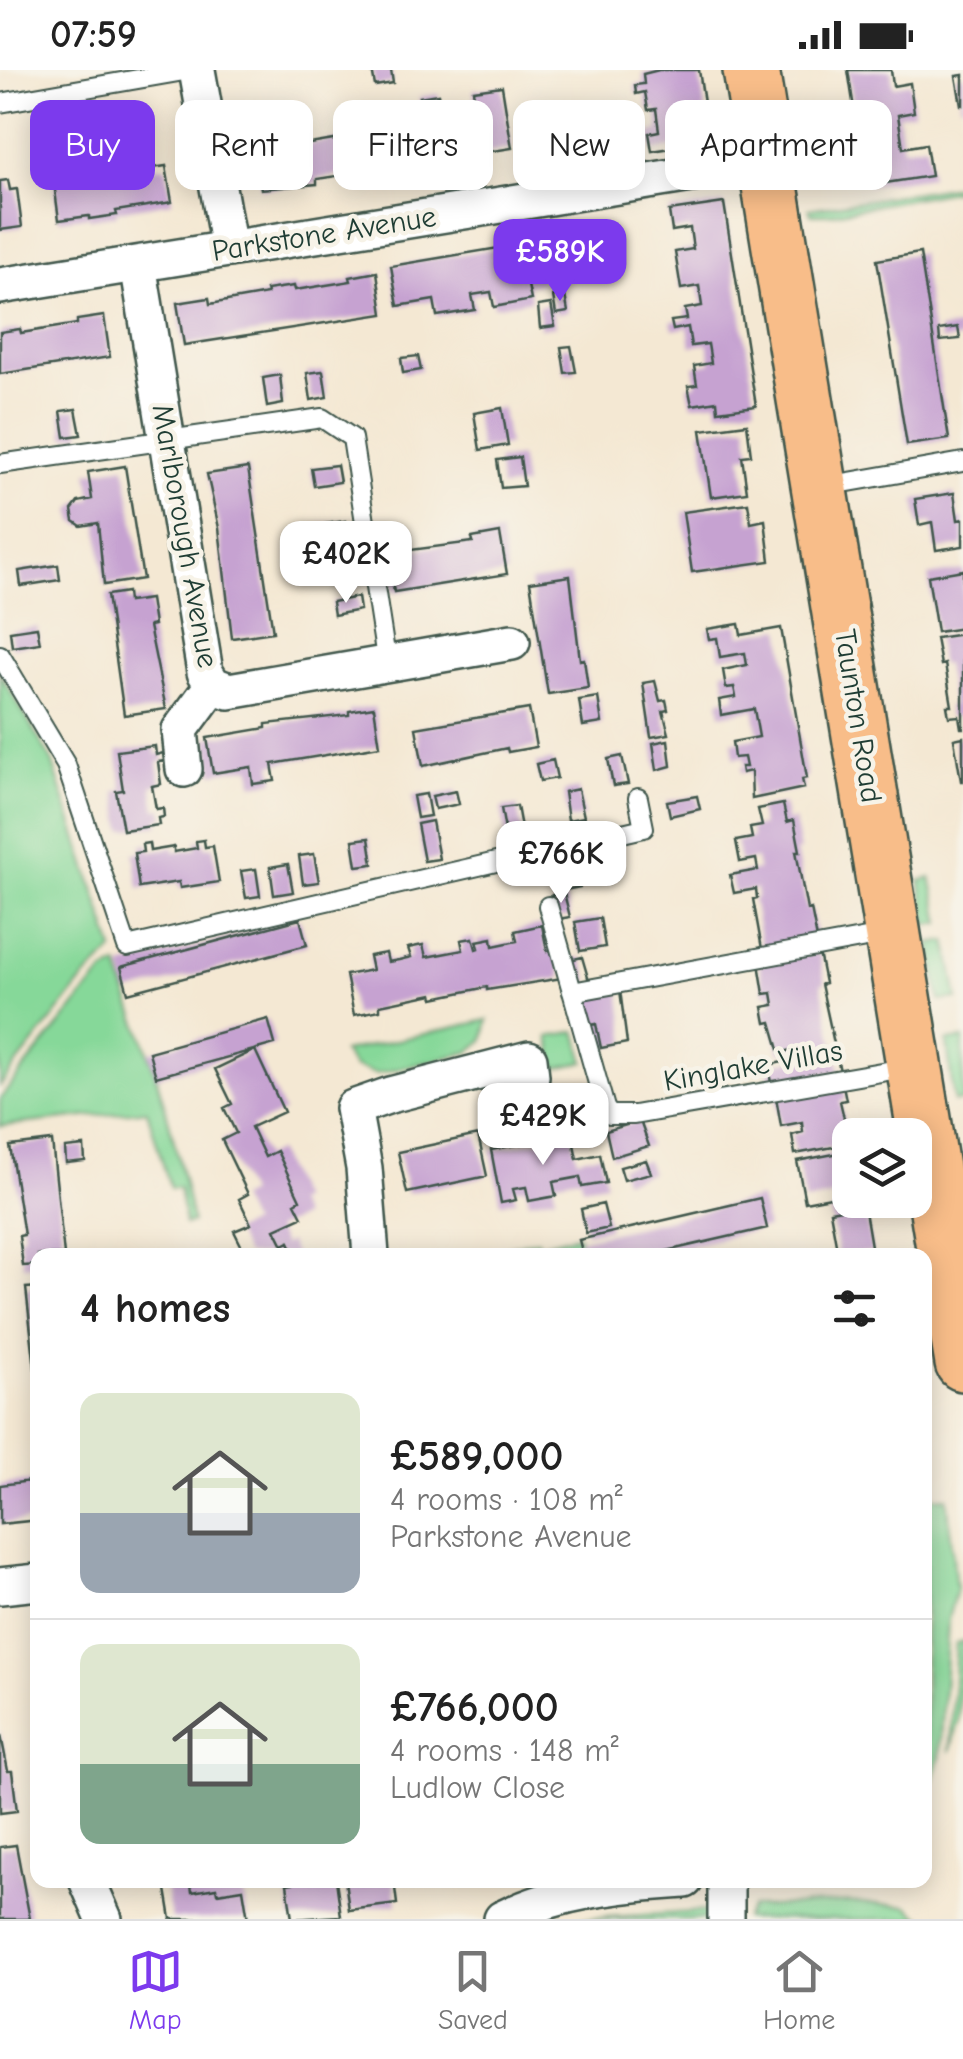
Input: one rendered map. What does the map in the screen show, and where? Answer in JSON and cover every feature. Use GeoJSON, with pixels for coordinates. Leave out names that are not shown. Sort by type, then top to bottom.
{"type":"FeatureCollection","features":[{"type":"Feature","properties":{"kind":"main road","name":"Taunton Road"},"geometry":{"type":"LineString","coordinates":[[751,70],[756,100]]}},
{"type":"Feature","properties":{"kind":"main road","name":"Taunton Road"},"geometry":{"type":"LineString","coordinates":[[771,190],[963,1363]]}},
{"type":"Feature","properties":{"kind":"street"},"geometry":{"type":"LineString","coordinates":[[193,70],[229,249]]}},
{"type":"Feature","properties":{"kind":"street","name":"Parkstone Avenue"},"geometry":{"type":"LineString","coordinates":[[0,286],[665,178]]}},
{"type":"Feature","properties":{"kind":"street","name":"Marlborough Avenue"},"geometry":{"type":"LineString","coordinates":[[138,264],[205,672],[214,685],[229,691],[512,642]]}},
{"type":"Feature","properties":{"kind":"street"},"geometry":{"type":"LineString","coordinates":[[184,770],[180,730],[214,685]]}},
{"type":"Feature","properties":{"kind":"street"},"geometry":{"type":"LineString","coordinates":[[371,1248],[354,1108],[529,1059],[531,1076]]}},
{"type":"Feature","properties":{"kind":"street"},"geometry":{"type":"LineString","coordinates":[[0,1586],[30,1583]]}},
{"type":"Feature","properties":{"kind":"street"},"geometry":{"type":"LineString","coordinates":[[90,1888],[104,1919]]}},
{"type":"Feature","properties":{"kind":"street"},"geometry":{"type":"LineString","coordinates":[[502,1919],[567,1894],[604,1888]]}},
{"type":"Feature","properties":{"kind":"street"},"geometry":{"type":"LineString","coordinates":[[726,1888],[726,1919]]}},
{"type":"Feature","properties":{"kind":"lane"},"geometry":{"type":"LineString","coordinates":[[0,103],[193,70]]}},
{"type":"Feature","properties":{"kind":"lane"},"geometry":{"type":"LineString","coordinates":[[0,464],[322,418],[352,438],[387,664]]}},
{"type":"Feature","properties":{"kind":"lane"},"geometry":{"type":"LineString","coordinates":[[821,487],[963,462]]}},
{"type":"Feature","properties":{"kind":"lane"},"geometry":{"type":"LineString","coordinates":[[0,655],[66,765],[126,947],[644,828],[638,798]]}},
{"type":"Feature","properties":{"kind":"lane","name":"Kinglake Villas"},"geometry":{"type":"LineString","coordinates":[[548,906],[604,1108],[616,1118],[915,1066]]}},
{"type":"Feature","properties":{"kind":"lane"},"geometry":{"type":"LineString","coordinates":[[572,992],[893,932]]}},
{"type":"Feature","properties":{"kind":"green space"},"geometry":{"type":"Polygon","coordinates":[[[963,185],[963,189],[829,214],[811,214],[809,209],[963,185]]]}},
{"type":"Feature","properties":{"kind":"green space"},"geometry":{"type":"Polygon","coordinates":[[[0,674],[52,761],[114,950],[85,978],[0,1086],[0,674]]]}},
{"type":"Feature","properties":{"kind":"green space"},"geometry":{"type":"Polygon","coordinates":[[[931,878],[941,923],[927,925],[920,881],[931,878]]]}},
{"type":"Feature","properties":{"kind":"green space"},"geometry":{"type":"Polygon","coordinates":[[[947,941],[958,999],[940,1001],[930,944],[947,941]]]}},
{"type":"Feature","properties":{"kind":"green space"},"geometry":{"type":"Polygon","coordinates":[[[118,966],[173,1138],[192,1222],[185,1225],[179,1188],[170,1188],[147,1110],[0,1126],[0,1099],[95,982],[118,966]]]}},
{"type":"Feature","properties":{"kind":"green space"},"geometry":{"type":"Polygon","coordinates":[[[488,1020],[483,1041],[469,1052],[376,1074],[353,1067],[343,1052],[488,1020]]]}},
{"type":"Feature","properties":{"kind":"green space"},"geometry":{"type":"Polygon","coordinates":[[[576,1031],[585,1062],[556,1068],[549,1037],[576,1031]]]}},
{"type":"Feature","properties":{"kind":"green space"},"geometry":{"type":"Polygon","coordinates":[[[963,1039],[963,1101],[954,1102],[947,1041],[963,1039]]]}},
{"type":"Feature","properties":{"kind":"green space"},"geometry":{"type":"Polygon","coordinates":[[[578,1235],[580,1242],[556,1248],[507,1248],[537,1240],[539,1245],[578,1235]]]}},
{"type":"Feature","properties":{"kind":"green space"},"geometry":{"type":"Polygon","coordinates":[[[947,1497],[956,1589],[948,1619],[940,1757],[932,1785],[932,1498],[947,1497]]]}},
{"type":"Feature","properties":{"kind":"green space"},"geometry":{"type":"Polygon","coordinates":[[[963,1641],[958,1721],[950,1752],[956,1643],[963,1641]]]}},
{"type":"Feature","properties":{"kind":"green space"},"geometry":{"type":"Polygon","coordinates":[[[849,1902],[908,1906],[923,1919],[744,1919],[751,1907],[849,1902]]]}},
{"type":"Feature","properties":{"kind":"green space"},"geometry":{"type":"Polygon","coordinates":[[[706,1911],[712,1919],[577,1919],[706,1911]]]}},
{"type":"Feature","properties":{"kind":"building"},"geometry":{"type":"Polygon","coordinates":[[[372,70],[391,70],[393,83],[375,86],[372,70]]]}},
{"type":"Feature","properties":{"kind":"building"},"geometry":{"type":"Polygon","coordinates":[[[699,70],[704,100],[665,100],[665,149],[652,151],[649,133],[659,131],[656,109],[648,110],[645,92],[636,94],[635,85],[644,84],[643,74],[699,70]]]}},
{"type":"Feature","properties":{"kind":"building"},"geometry":{"type":"Polygon","coordinates":[[[848,70],[891,70],[893,86],[910,83],[914,112],[898,115],[903,148],[926,144],[931,176],[892,182],[892,100],[853,100],[848,70]]]}},
{"type":"Feature","properties":{"kind":"building"},"geometry":{"type":"Polygon","coordinates":[[[963,75],[963,105],[961,105],[956,76],[963,75]]]}},
{"type":"Feature","properties":{"kind":"building"},"geometry":{"type":"Polygon","coordinates":[[[502,86],[512,148],[493,151],[493,100],[475,100],[473,90],[502,86]]]}},
{"type":"Feature","properties":{"kind":"building"},"geometry":{"type":"Polygon","coordinates":[[[438,94],[439,100],[419,100],[419,97],[438,94]]]}},
{"type":"Feature","properties":{"kind":"building"},"geometry":{"type":"Polygon","coordinates":[[[333,140],[333,177],[317,179],[313,184],[313,143],[333,140]]]}},
{"type":"Feature","properties":{"kind":"building"},"geometry":{"type":"Polygon","coordinates":[[[166,166],[172,202],[116,211],[117,215],[59,220],[55,190],[155,190],[155,168],[166,166]]]}},
{"type":"Feature","properties":{"kind":"building"},"geometry":{"type":"Polygon","coordinates":[[[8,180],[10,190],[17,189],[22,227],[0,230],[0,181],[8,180]]]}},
{"type":"Feature","properties":{"kind":"building"},"geometry":{"type":"Polygon","coordinates":[[[724,203],[756,406],[718,411],[717,401],[692,405],[688,386],[697,385],[694,366],[711,363],[708,344],[691,346],[688,327],[673,330],[671,321],[687,319],[685,309],[702,306],[699,286],[681,289],[675,252],[693,249],[690,228],[672,231],[669,211],[724,203]]]}},
{"type":"Feature","properties":{"kind":"building"},"geometry":{"type":"Polygon","coordinates":[[[577,225],[580,251],[547,255],[544,229],[577,225]]]}},
{"type":"Feature","properties":{"kind":"building"},"geometry":{"type":"Polygon","coordinates":[[[534,242],[541,283],[528,285],[531,300],[494,307],[491,292],[472,295],[475,310],[437,316],[434,300],[398,306],[391,266],[534,242]]]}},
{"type":"Feature","properties":{"kind":"building"},"geometry":{"type":"Polygon","coordinates":[[[920,253],[949,439],[907,445],[877,260],[920,253]]]}},
{"type":"Feature","properties":{"kind":"building"},"geometry":{"type":"Polygon","coordinates":[[[563,257],[566,279],[551,283],[548,260],[563,257]]]}},
{"type":"Feature","properties":{"kind":"building"},"geometry":{"type":"Polygon","coordinates":[[[377,272],[383,314],[184,345],[177,303],[209,298],[210,304],[267,294],[266,290],[294,286],[295,290],[351,281],[350,277],[377,272]]]}},
{"type":"Feature","properties":{"kind":"building"},"geometry":{"type":"Polygon","coordinates":[[[565,295],[568,312],[556,314],[553,296],[565,295]]]}},
{"type":"Feature","properties":{"kind":"building"},"geometry":{"type":"Polygon","coordinates":[[[551,304],[555,326],[540,328],[538,306],[551,304]]]}},
{"type":"Feature","properties":{"kind":"building"},"geometry":{"type":"Polygon","coordinates":[[[104,316],[110,357],[0,374],[0,332],[20,329],[21,333],[104,316]]]}},
{"type":"Feature","properties":{"kind":"building"},"geometry":{"type":"Polygon","coordinates":[[[958,327],[960,339],[940,341],[939,330],[958,327]]]}},
{"type":"Feature","properties":{"kind":"building"},"geometry":{"type":"Polygon","coordinates":[[[571,346],[576,372],[565,373],[561,347],[571,346]]]}},
{"type":"Feature","properties":{"kind":"building"},"geometry":{"type":"Polygon","coordinates":[[[418,356],[421,370],[403,373],[401,358],[418,356]]]}},
{"type":"Feature","properties":{"kind":"building"},"geometry":{"type":"Polygon","coordinates":[[[323,371],[327,397],[311,400],[307,373],[323,371]]]}},
{"type":"Feature","properties":{"kind":"building"},"geometry":{"type":"Polygon","coordinates":[[[280,375],[283,404],[267,407],[263,378],[280,375]]]}},
{"type":"Feature","properties":{"kind":"building"},"geometry":{"type":"Polygon","coordinates":[[[502,408],[508,445],[480,450],[474,413],[502,408]]]}},
{"type":"Feature","properties":{"kind":"building"},"geometry":{"type":"Polygon","coordinates":[[[76,409],[81,435],[65,437],[61,411],[76,409]]]}},
{"type":"Feature","properties":{"kind":"building"},"geometry":{"type":"Polygon","coordinates":[[[747,424],[751,455],[742,456],[747,492],[711,497],[701,430],[747,424]]]}},
{"type":"Feature","properties":{"kind":"building"},"geometry":{"type":"Polygon","coordinates":[[[520,457],[524,486],[501,488],[497,460],[520,457]]]}},
{"type":"Feature","properties":{"kind":"building"},"geometry":{"type":"Polygon","coordinates":[[[337,465],[340,482],[314,486],[311,468],[337,465]]]}},
{"type":"Feature","properties":{"kind":"building"},"geometry":{"type":"Polygon","coordinates":[[[125,466],[143,579],[104,585],[98,523],[81,526],[74,521],[72,510],[78,502],[92,499],[88,472],[125,466]]]}},
{"type":"Feature","properties":{"kind":"building"},"geometry":{"type":"Polygon","coordinates":[[[248,468],[273,632],[232,638],[219,528],[207,474],[248,468]]]}},
{"type":"Feature","properties":{"kind":"building"},"geometry":{"type":"Polygon","coordinates":[[[954,493],[958,520],[963,519],[963,546],[936,550],[932,522],[919,525],[915,499],[954,493]]]}},
{"type":"Feature","properties":{"kind":"building"},"geometry":{"type":"Polygon","coordinates":[[[748,503],[751,523],[765,520],[770,561],[692,572],[683,512],[748,503]]]}},
{"type":"Feature","properties":{"kind":"building"},"geometry":{"type":"Polygon","coordinates":[[[345,521],[347,537],[321,541],[319,525],[345,521]]]}},
{"type":"Feature","properties":{"kind":"building"},"geometry":{"type":"Polygon","coordinates":[[[500,533],[507,574],[394,592],[387,553],[473,542],[472,538],[500,533]]]}},
{"type":"Feature","properties":{"kind":"building"},"geometry":{"type":"Polygon","coordinates":[[[58,565],[60,580],[21,586],[19,571],[58,565]]]}},
{"type":"Feature","properties":{"kind":"building"},"geometry":{"type":"Polygon","coordinates":[[[963,570],[963,628],[937,632],[928,576],[963,570]]]}},
{"type":"Feature","properties":{"kind":"building"},"geometry":{"type":"Polygon","coordinates":[[[570,576],[580,660],[584,659],[588,688],[548,694],[530,582],[570,576]]]}},
{"type":"Feature","properties":{"kind":"building"},"geometry":{"type":"Polygon","coordinates":[[[127,592],[128,602],[150,599],[154,625],[149,626],[166,709],[124,715],[107,595],[127,592]]]}},
{"type":"Feature","properties":{"kind":"building"},"geometry":{"type":"Polygon","coordinates":[[[358,597],[360,610],[334,615],[332,602],[358,597]]]}},
{"type":"Feature","properties":{"kind":"building"},"geometry":{"type":"Polygon","coordinates":[[[739,624],[741,635],[781,628],[807,778],[802,779],[804,788],[752,799],[751,771],[742,773],[741,767],[746,767],[744,757],[734,758],[732,742],[759,737],[754,709],[721,715],[719,700],[736,697],[734,687],[726,688],[723,670],[747,665],[745,653],[720,657],[717,638],[709,639],[707,629],[739,624]]]}},
{"type":"Feature","properties":{"kind":"building"},"geometry":{"type":"Polygon","coordinates":[[[37,627],[40,643],[12,647],[10,631],[37,627]]]}},
{"type":"Feature","properties":{"kind":"building"},"geometry":{"type":"Polygon","coordinates":[[[963,634],[961,728],[959,716],[949,717],[947,706],[952,706],[936,638],[963,634]]]}},
{"type":"Feature","properties":{"kind":"building"},"geometry":{"type":"Polygon","coordinates":[[[655,681],[660,701],[666,700],[668,710],[663,711],[669,734],[651,737],[643,683],[655,681]]]}},
{"type":"Feature","properties":{"kind":"building"},"geometry":{"type":"Polygon","coordinates":[[[598,697],[602,723],[583,726],[579,700],[598,697]]]}},
{"type":"Feature","properties":{"kind":"building"},"geometry":{"type":"Polygon","coordinates":[[[374,707],[380,746],[272,764],[275,781],[253,784],[251,767],[213,773],[207,738],[266,728],[266,724],[349,715],[349,711],[374,707]]]}},
{"type":"Feature","properties":{"kind":"building"},"geometry":{"type":"Polygon","coordinates":[[[529,709],[536,747],[508,752],[507,748],[423,766],[416,728],[529,709]]]}},
{"type":"Feature","properties":{"kind":"building"},"geometry":{"type":"Polygon","coordinates":[[[963,737],[963,781],[961,781],[954,739],[963,737]]]}},
{"type":"Feature","properties":{"kind":"building"},"geometry":{"type":"Polygon","coordinates":[[[668,740],[671,766],[657,770],[653,743],[668,740]]]}},
{"type":"Feature","properties":{"kind":"building"},"geometry":{"type":"Polygon","coordinates":[[[155,746],[156,755],[163,753],[164,761],[158,762],[161,784],[152,786],[156,809],[163,808],[164,817],[158,818],[159,825],[123,830],[116,791],[123,790],[117,751],[155,746]]]}},
{"type":"Feature","properties":{"kind":"building"},"geometry":{"type":"Polygon","coordinates":[[[622,756],[628,784],[613,786],[608,759],[622,756]]]}},
{"type":"Feature","properties":{"kind":"building"},"geometry":{"type":"Polygon","coordinates":[[[553,760],[557,778],[540,781],[536,764],[553,760]]]}},
{"type":"Feature","properties":{"kind":"building"},"geometry":{"type":"Polygon","coordinates":[[[578,789],[584,817],[568,820],[564,792],[578,789]]]}},
{"type":"Feature","properties":{"kind":"building"},"geometry":{"type":"Polygon","coordinates":[[[456,791],[459,804],[435,809],[432,796],[456,791]]]}},
{"type":"Feature","properties":{"kind":"building"},"geometry":{"type":"Polygon","coordinates":[[[426,794],[430,816],[417,818],[413,796],[426,794]]]}},
{"type":"Feature","properties":{"kind":"building"},"geometry":{"type":"Polygon","coordinates":[[[697,796],[700,809],[670,816],[667,801],[697,796]]]}},
{"type":"Feature","properties":{"kind":"building"},"geometry":{"type":"Polygon","coordinates":[[[783,804],[787,822],[794,820],[807,910],[811,909],[817,939],[762,949],[753,899],[757,898],[756,889],[734,893],[730,875],[758,870],[756,859],[740,862],[736,841],[752,838],[750,828],[762,826],[758,809],[783,804]]]}},
{"type":"Feature","properties":{"kind":"building"},"geometry":{"type":"Polygon","coordinates":[[[517,806],[522,833],[506,836],[501,808],[517,806]]]}},
{"type":"Feature","properties":{"kind":"building"},"geometry":{"type":"Polygon","coordinates":[[[432,821],[439,859],[424,861],[417,824],[432,821]]]}},
{"type":"Feature","properties":{"kind":"building"},"geometry":{"type":"Polygon","coordinates":[[[369,838],[373,864],[357,866],[353,840],[369,838]]]}},
{"type":"Feature","properties":{"kind":"building"},"geometry":{"type":"Polygon","coordinates":[[[204,840],[205,847],[213,846],[219,882],[180,888],[179,882],[139,888],[134,853],[143,852],[142,844],[149,843],[150,851],[174,847],[174,852],[197,848],[196,841],[204,840]]]}},
{"type":"Feature","properties":{"kind":"building"},"geometry":{"type":"Polygon","coordinates":[[[314,854],[319,882],[303,884],[299,856],[314,854]]]}},
{"type":"Feature","properties":{"kind":"building"},"geometry":{"type":"Polygon","coordinates":[[[576,861],[580,887],[565,890],[560,864],[576,861]]]}},
{"type":"Feature","properties":{"kind":"building"},"geometry":{"type":"Polygon","coordinates":[[[288,864],[293,892],[274,895],[270,867],[288,864]]]}},
{"type":"Feature","properties":{"kind":"building"},"geometry":{"type":"Polygon","coordinates":[[[256,869],[260,896],[246,898],[241,871],[256,869]]]}},
{"type":"Feature","properties":{"kind":"building"},"geometry":{"type":"Polygon","coordinates":[[[564,893],[570,917],[558,919],[552,895],[564,893]]]}},
{"type":"Feature","properties":{"kind":"building"},"geometry":{"type":"Polygon","coordinates":[[[600,918],[605,947],[580,951],[575,922],[600,918]]]}},
{"type":"Feature","properties":{"kind":"building"},"geometry":{"type":"Polygon","coordinates":[[[300,919],[307,945],[128,993],[121,967],[300,919]]]}},
{"type":"Feature","properties":{"kind":"building"},"geometry":{"type":"Polygon","coordinates":[[[542,925],[547,951],[555,949],[562,978],[434,998],[433,994],[354,1015],[346,975],[372,970],[369,956],[386,953],[388,962],[399,960],[411,957],[408,948],[423,945],[426,957],[463,950],[461,940],[473,938],[476,949],[477,941],[492,938],[493,946],[517,941],[515,931],[542,925]]]}},
{"type":"Feature","properties":{"kind":"building"},"geometry":{"type":"Polygon","coordinates":[[[819,953],[825,983],[821,984],[840,1071],[771,1083],[768,1065],[793,1060],[791,1050],[780,1053],[771,1022],[766,1023],[763,1007],[774,1005],[772,993],[764,994],[759,963],[819,953]]]}},
{"type":"Feature","properties":{"kind":"building"},"geometry":{"type":"Polygon","coordinates":[[[582,957],[589,981],[576,984],[570,960],[582,957]]]}},
{"type":"Feature","properties":{"kind":"building"},"geometry":{"type":"Polygon","coordinates":[[[620,990],[627,1043],[601,1048],[596,1024],[587,1026],[581,998],[620,990]]]}},
{"type":"Feature","properties":{"kind":"building"},"geometry":{"type":"Polygon","coordinates":[[[268,1019],[275,1044],[156,1077],[149,1052],[268,1019]]]}},
{"type":"Feature","properties":{"kind":"building"},"geometry":{"type":"Polygon","coordinates":[[[255,1050],[284,1112],[251,1127],[265,1157],[277,1151],[300,1200],[295,1203],[302,1217],[275,1229],[283,1245],[289,1242],[292,1248],[242,1248],[234,1231],[251,1224],[239,1199],[248,1194],[222,1140],[236,1133],[224,1108],[232,1104],[215,1069],[255,1050]]]}},
{"type":"Feature","properties":{"kind":"building"},"geometry":{"type":"Polygon","coordinates":[[[843,1085],[846,1100],[840,1101],[844,1118],[832,1118],[832,1147],[795,1154],[792,1135],[803,1132],[802,1122],[781,1126],[776,1097],[843,1085]]]}},
{"type":"Feature","properties":{"kind":"building"},"geometry":{"type":"Polygon","coordinates":[[[640,1121],[649,1146],[612,1157],[606,1131],[640,1121]]]}},
{"type":"Feature","properties":{"kind":"building"},"geometry":{"type":"Polygon","coordinates":[[[572,1134],[577,1159],[600,1154],[606,1183],[582,1187],[580,1177],[553,1182],[556,1196],[529,1201],[526,1187],[513,1189],[516,1200],[501,1203],[491,1150],[572,1134]]]}},
{"type":"Feature","properties":{"kind":"building"},"geometry":{"type":"Polygon","coordinates":[[[478,1135],[487,1176],[407,1193],[398,1152],[478,1135]]]}},
{"type":"Feature","properties":{"kind":"building"},"geometry":{"type":"Polygon","coordinates":[[[52,1141],[63,1248],[30,1248],[30,1266],[23,1266],[19,1236],[24,1235],[10,1146],[52,1141]]]}},
{"type":"Feature","properties":{"kind":"building"},"geometry":{"type":"Polygon","coordinates":[[[84,1146],[85,1161],[66,1163],[65,1148],[84,1146]]]}},
{"type":"Feature","properties":{"kind":"building"},"geometry":{"type":"Polygon","coordinates":[[[832,1154],[832,1197],[805,1202],[797,1161],[832,1154]]]}},
{"type":"Feature","properties":{"kind":"building"},"geometry":{"type":"Polygon","coordinates":[[[646,1160],[651,1173],[624,1180],[620,1167],[646,1160]]]}},
{"type":"Feature","properties":{"kind":"building"},"geometry":{"type":"Polygon","coordinates":[[[760,1198],[767,1228],[680,1248],[581,1248],[579,1240],[760,1198]]]}},
{"type":"Feature","properties":{"kind":"building"},"geometry":{"type":"Polygon","coordinates":[[[603,1204],[609,1228],[586,1233],[581,1209],[603,1204]]]}},
{"type":"Feature","properties":{"kind":"building"},"geometry":{"type":"Polygon","coordinates":[[[830,1211],[832,1218],[866,1218],[871,1248],[837,1248],[830,1211]]]}},
{"type":"Feature","properties":{"kind":"building"},"geometry":{"type":"Polygon","coordinates":[[[26,1288],[30,1288],[30,1324],[26,1288]]]}},
{"type":"Feature","properties":{"kind":"building"},"geometry":{"type":"Polygon","coordinates":[[[30,1481],[30,1521],[0,1524],[0,1485],[30,1481]]]}},
{"type":"Feature","properties":{"kind":"building"},"geometry":{"type":"Polygon","coordinates":[[[0,1730],[8,1771],[12,1771],[17,1811],[0,1813],[0,1730]]]}},
{"type":"Feature","properties":{"kind":"building"},"geometry":{"type":"Polygon","coordinates":[[[16,1845],[30,1919],[0,1919],[0,1847],[16,1845]]]}},
{"type":"Feature","properties":{"kind":"building"},"geometry":{"type":"Polygon","coordinates":[[[191,1888],[192,1892],[216,1888],[217,1893],[243,1889],[248,1919],[171,1919],[166,1889],[191,1888]]]}},
{"type":"Feature","properties":{"kind":"building"},"geometry":{"type":"Polygon","coordinates":[[[288,1888],[337,1888],[341,1916],[292,1919],[288,1888]]]}},
{"type":"Feature","properties":{"kind":"building"},"geometry":{"type":"Polygon","coordinates":[[[346,1888],[395,1888],[397,1904],[349,1910],[346,1888]]]}}]}
